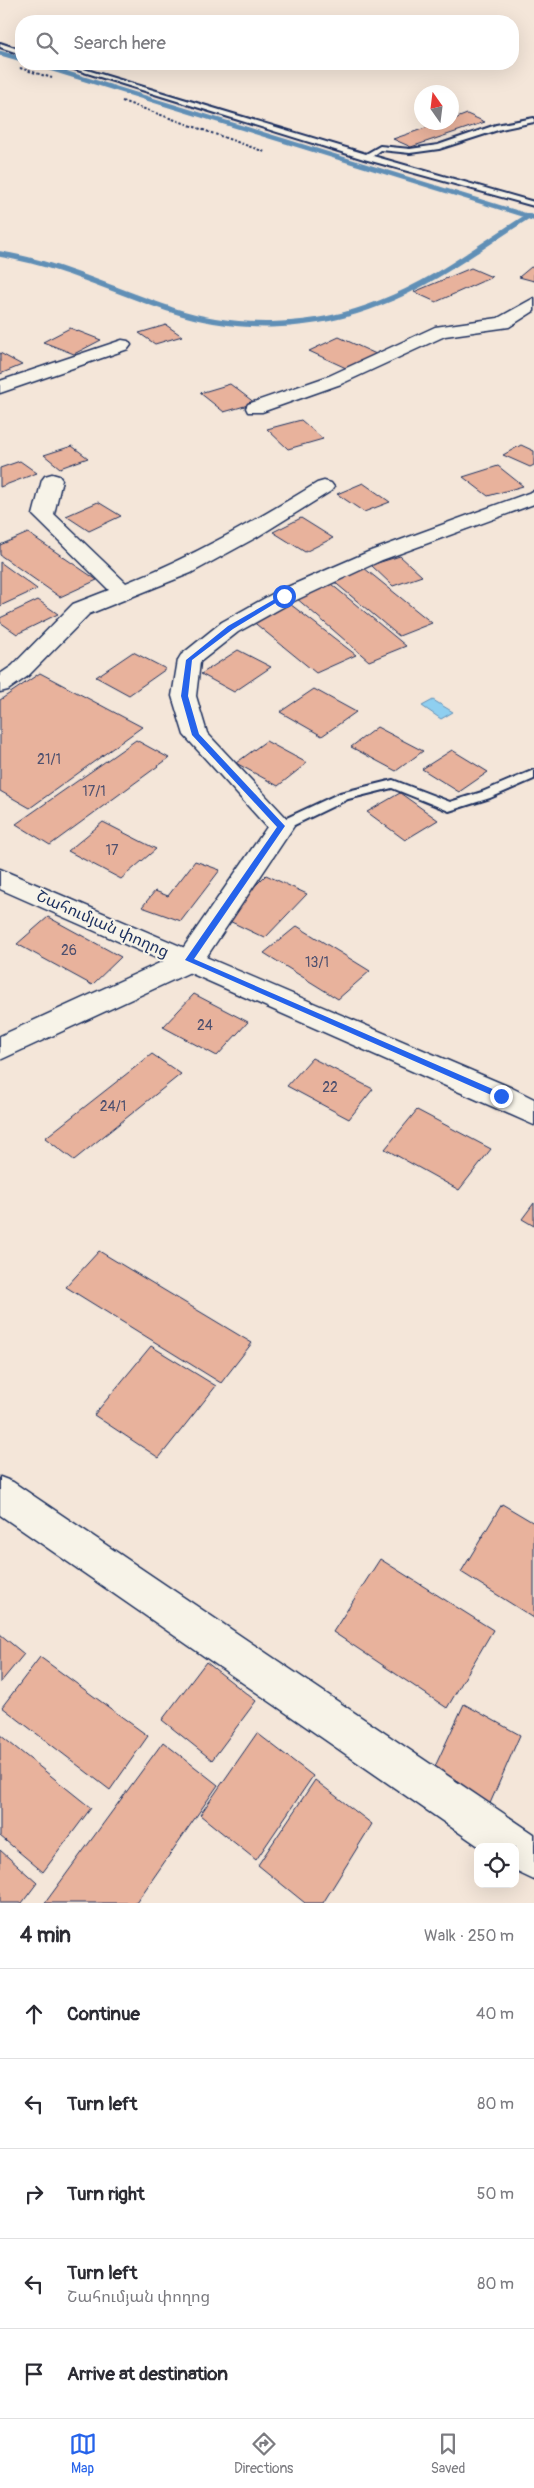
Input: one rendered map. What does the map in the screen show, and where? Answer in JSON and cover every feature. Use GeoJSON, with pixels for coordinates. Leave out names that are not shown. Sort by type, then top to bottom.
{"type":"FeatureCollection","features":[{"type":"Feature","properties":{"kind":"street"},"geometry":{"type":"LineString","coordinates":[[255,408],[374,363],[441,331],[503,323],[534,303]]}},
{"type":"Feature","properties":{"kind":"street"},"geometry":{"type":"LineString","coordinates":[[0,387],[122,345]]}},
{"type":"Feature","properties":{"kind":"street"},"geometry":{"type":"LineString","coordinates":[[52,480],[42,515],[123,592]]}},
{"type":"Feature","properties":{"kind":"street"},"geometry":{"type":"LineString","coordinates":[[0,685],[20,671],[81,609],[183,568],[242,538],[324,487]]}},
{"type":"Feature","properties":{"kind":"street"},"geometry":{"type":"LineString","coordinates":[[0,1049],[189,960],[281,826],[196,735],[184,696],[189,660],[230,627],[284,596],[375,556],[534,497]]}},
{"type":"Feature","properties":{"kind":"street","name":"Շահումյան փողոց"},"geometry":{"type":"LineString","coordinates":[[0,878],[501,1096],[534,1113]]}},
{"type":"Feature","properties":{"kind":"street"},"geometry":{"type":"LineString","coordinates":[[0,1494],[534,1859]]}},
{"type":"Feature","properties":{"kind":"lane"},"geometry":{"type":"LineString","coordinates":[[0,45],[15,50]]}},
{"type":"Feature","properties":{"kind":"lane"},"geometry":{"type":"LineString","coordinates":[[81,70],[367,157],[534,204]]}},
{"type":"Feature","properties":{"kind":"lane"},"geometry":{"type":"LineString","coordinates":[[367,157],[380,148],[410,152],[439,148],[499,127],[534,120]]}},
{"type":"Feature","properties":{"kind":"lane"},"geometry":{"type":"LineString","coordinates":[[281,826],[344,796],[393,784],[449,806],[486,795],[534,774]]}},
{"type":"Feature","properties":{"kind":"path"},"geometry":{"type":"LineString","coordinates":[[28,70],[56,79]]}},
{"type":"Feature","properties":{"kind":"path"},"geometry":{"type":"LineString","coordinates":[[120,101],[264,152]]}},
{"type":"Feature","properties":{"kind":"water"},"geometry":{"type":"Polygon","coordinates":[[[433,700],[453,712],[441,719],[422,706],[433,700]]]}},
{"type":"Feature","properties":{"kind":"building"},"geometry":{"type":"Polygon","coordinates":[[[467,114],[485,122],[411,147],[393,139],[419,130],[459,130],[459,117],[467,114]]]}},
{"type":"Feature","properties":{"kind":"building"},"geometry":{"type":"Polygon","coordinates":[[[531,267],[534,268],[534,281],[519,277],[531,267]]]}},
{"type":"Feature","properties":{"kind":"building"},"geometry":{"type":"Polygon","coordinates":[[[471,268],[492,277],[436,302],[414,292],[471,268]]]}},
{"type":"Feature","properties":{"kind":"building"},"geometry":{"type":"Polygon","coordinates":[[[166,325],[182,336],[155,344],[139,333],[166,325]]]}},
{"type":"Feature","properties":{"kind":"building"},"geometry":{"type":"Polygon","coordinates":[[[70,328],[101,340],[74,354],[43,342],[70,328]]]}},
{"type":"Feature","properties":{"kind":"building"},"geometry":{"type":"Polygon","coordinates":[[[339,337],[376,354],[346,368],[309,351],[339,337]]]}},
{"type":"Feature","properties":{"kind":"building"},"geometry":{"type":"Polygon","coordinates":[[[0,353],[22,365],[0,374],[0,353]]]}},
{"type":"Feature","properties":{"kind":"building"},"geometry":{"type":"Polygon","coordinates":[[[230,384],[255,403],[224,412],[200,393],[230,384]]]}},
{"type":"Feature","properties":{"kind":"building"},"geometry":{"type":"Polygon","coordinates":[[[301,420],[323,439],[288,449],[267,429],[301,420]]]}},
{"type":"Feature","properties":{"kind":"building"},"geometry":{"type":"Polygon","coordinates":[[[521,445],[534,451],[534,465],[530,467],[503,455],[521,445]]]}},
{"type":"Feature","properties":{"kind":"building"},"geometry":{"type":"Polygon","coordinates":[[[72,446],[88,458],[60,468],[44,455],[72,446]]]}},
{"type":"Feature","properties":{"kind":"building"},"geometry":{"type":"Polygon","coordinates":[[[20,461],[37,473],[0,487],[0,468],[20,461]]]}},
{"type":"Feature","properties":{"kind":"building"},"geometry":{"type":"Polygon","coordinates":[[[498,466],[523,486],[488,496],[463,477],[498,466]]]}},
{"type":"Feature","properties":{"kind":"building"},"geometry":{"type":"Polygon","coordinates":[[[363,483],[390,502],[364,512],[337,494],[363,483]]]}},
{"type":"Feature","properties":{"kind":"building"},"geometry":{"type":"Polygon","coordinates":[[[98,502],[121,516],[89,531],[66,516],[98,502]]]}},
{"type":"Feature","properties":{"kind":"building"},"geometry":{"type":"Polygon","coordinates":[[[301,518],[333,538],[305,552],[273,532],[301,518]]]}},
{"type":"Feature","properties":{"kind":"building"},"geometry":{"type":"Polygon","coordinates":[[[28,533],[97,580],[60,597],[0,555],[0,545],[28,533]]]}},
{"type":"Feature","properties":{"kind":"building"},"geometry":{"type":"Polygon","coordinates":[[[400,556],[422,576],[393,586],[371,565],[400,556]]]}},
{"type":"Feature","properties":{"kind":"building"},"geometry":{"type":"Polygon","coordinates":[[[0,562],[37,589],[0,606],[0,562]]]}},
{"type":"Feature","properties":{"kind":"building"},"geometry":{"type":"Polygon","coordinates":[[[364,568],[432,623],[399,636],[332,580],[364,568]]]}},
{"type":"Feature","properties":{"kind":"building"},"geometry":{"type":"Polygon","coordinates":[[[331,584],[406,646],[369,661],[295,597],[331,584]]]}},
{"type":"Feature","properties":{"kind":"building"},"geometry":{"type":"Polygon","coordinates":[[[38,600],[58,614],[17,634],[0,622],[0,618],[38,600]]]}},
{"type":"Feature","properties":{"kind":"building"},"geometry":{"type":"Polygon","coordinates":[[[290,604],[356,655],[316,673],[251,620],[290,604]]]}},
{"type":"Feature","properties":{"kind":"building"},"geometry":{"type":"Polygon","coordinates":[[[238,650],[271,667],[234,692],[201,674],[238,650]]]}},
{"type":"Feature","properties":{"kind":"building"},"geometry":{"type":"Polygon","coordinates":[[[133,652],[166,669],[129,695],[96,677],[133,652]]]}},
{"type":"Feature","properties":{"kind":"building"},"geometry":{"type":"Polygon","coordinates":[[[40,673],[142,727],[30,808],[0,791],[0,700],[40,673]]]}},
{"type":"Feature","properties":{"kind":"building"},"geometry":{"type":"Polygon","coordinates":[[[314,689],[356,712],[322,736],[280,712],[314,689]]]}},
{"type":"Feature","properties":{"kind":"building"},"geometry":{"type":"Polygon","coordinates":[[[377,727],[423,751],[396,771],[351,747],[377,727]]]}},
{"type":"Feature","properties":{"kind":"building"},"geometry":{"type":"Polygon","coordinates":[[[136,740],[169,758],[50,845],[16,824],[136,740]]]}},
{"type":"Feature","properties":{"kind":"building"},"geometry":{"type":"Polygon","coordinates":[[[266,741],[307,763],[278,786],[236,763],[266,741]]]}},
{"type":"Feature","properties":{"kind":"building"},"geometry":{"type":"Polygon","coordinates":[[[452,750],[488,772],[459,792],[422,769],[452,750]]]}},
{"type":"Feature","properties":{"kind":"building"},"geometry":{"type":"Polygon","coordinates":[[[400,793],[438,820],[405,840],[367,812],[400,793]]]}},
{"type":"Feature","properties":{"kind":"building"},"geometry":{"type":"Polygon","coordinates":[[[103,822],[156,849],[121,879],[68,851],[103,822]]]}},
{"type":"Feature","properties":{"kind":"building"},"geometry":{"type":"Polygon","coordinates":[[[195,861],[220,870],[181,921],[142,907],[155,891],[168,896],[195,861]]]}},
{"type":"Feature","properties":{"kind":"building"},"geometry":{"type":"Polygon","coordinates":[[[266,875],[307,894],[265,938],[223,918],[266,875]]]}},
{"type":"Feature","properties":{"kind":"building"},"geometry":{"type":"Polygon","coordinates":[[[48,917],[121,957],[92,985],[17,944],[48,917]]]}},
{"type":"Feature","properties":{"kind":"building"},"geometry":{"type":"Polygon","coordinates":[[[297,926],[370,971],[338,999],[264,953],[297,926]]]}},
{"type":"Feature","properties":{"kind":"building"},"geometry":{"type":"Polygon","coordinates":[[[194,994],[248,1022],[217,1056],[163,1027],[194,994]]]}},
{"type":"Feature","properties":{"kind":"building"},"geometry":{"type":"Polygon","coordinates":[[[152,1054],[181,1074],[74,1160],[45,1138],[152,1054]]]}},
{"type":"Feature","properties":{"kind":"building"},"geometry":{"type":"Polygon","coordinates":[[[312,1058],[373,1089],[349,1119],[287,1086],[312,1058]]]}},
{"type":"Feature","properties":{"kind":"building"},"geometry":{"type":"Polygon","coordinates":[[[417,1110],[491,1149],[459,1190],[385,1149],[417,1110]]]}},
{"type":"Feature","properties":{"kind":"building"},"geometry":{"type":"Polygon","coordinates":[[[534,1203],[534,1226],[522,1219],[534,1203]]]}},
{"type":"Feature","properties":{"kind":"building"},"geometry":{"type":"Polygon","coordinates":[[[99,1251],[252,1343],[221,1383],[66,1287],[99,1251]]]}},
{"type":"Feature","properties":{"kind":"building"},"geometry":{"type":"Polygon","coordinates":[[[151,1346],[216,1386],[159,1458],[94,1415],[151,1346]]]}},
{"type":"Feature","properties":{"kind":"building"},"geometry":{"type":"Polygon","coordinates":[[[502,1504],[534,1523],[534,1618],[461,1572],[502,1504]]]}},
{"type":"Feature","properties":{"kind":"building"},"geometry":{"type":"Polygon","coordinates":[[[380,1559],[493,1630],[447,1708],[333,1632],[380,1559]]]}},
{"type":"Feature","properties":{"kind":"building"},"geometry":{"type":"Polygon","coordinates":[[[0,1634],[24,1654],[0,1683],[0,1634]]]}},
{"type":"Feature","properties":{"kind":"building"},"geometry":{"type":"Polygon","coordinates":[[[40,1657],[148,1736],[110,1790],[2,1707],[40,1657]]]}},
{"type":"Feature","properties":{"kind":"building"},"geometry":{"type":"Polygon","coordinates":[[[206,1662],[256,1701],[212,1760],[162,1720],[206,1662]]]}},
{"type":"Feature","properties":{"kind":"building"},"geometry":{"type":"Polygon","coordinates":[[[464,1704],[520,1735],[488,1808],[431,1775],[464,1704]]]}},
{"type":"Feature","properties":{"kind":"building"},"geometry":{"type":"Polygon","coordinates":[[[257,1733],[313,1776],[256,1860],[200,1815],[257,1733]]]}},
{"type":"Feature","properties":{"kind":"building"},"geometry":{"type":"Polygon","coordinates":[[[0,1735],[91,1808],[43,1872],[0,1836],[0,1735]]]}},
{"type":"Feature","properties":{"kind":"building"},"geometry":{"type":"Polygon","coordinates":[[[163,1742],[218,1785],[136,1903],[45,1903],[163,1742]]]}},
{"type":"Feature","properties":{"kind":"building"},"geometry":{"type":"Polygon","coordinates":[[[315,1780],[372,1824],[323,1903],[305,1903],[258,1865],[315,1780]]]}},
{"type":"Feature","properties":{"kind":"building"},"geometry":{"type":"Polygon","coordinates":[[[0,1850],[37,1883],[22,1903],[0,1903],[0,1850]]]}},
{"type":"Feature","properties":{"kind":"waterway"},"geometry":{"type":"LineString","coordinates":[[0,53],[15,57]]}},
{"type":"Feature","properties":{"kind":"waterway"},"geometry":{"type":"LineString","coordinates":[[55,70],[528,216]]}},
{"type":"Feature","properties":{"kind":"waterway"},"geometry":{"type":"LineString","coordinates":[[528,216],[534,218],[530,217]]}},
{"type":"Feature","properties":{"kind":"waterway"},"geometry":{"type":"LineString","coordinates":[[0,254],[23,258],[66,271],[150,303],[197,317],[223,322],[277,324],[330,318],[355,312],[400,295],[455,264],[527,217]]}},
{"type":"Feature","properties":{"kind":"route"},"geometry":{"type":"LineString","coordinates":[[284,596],[230,627],[189,660],[184,696],[196,735],[281,826],[189,960],[501,1096]]}}]}
